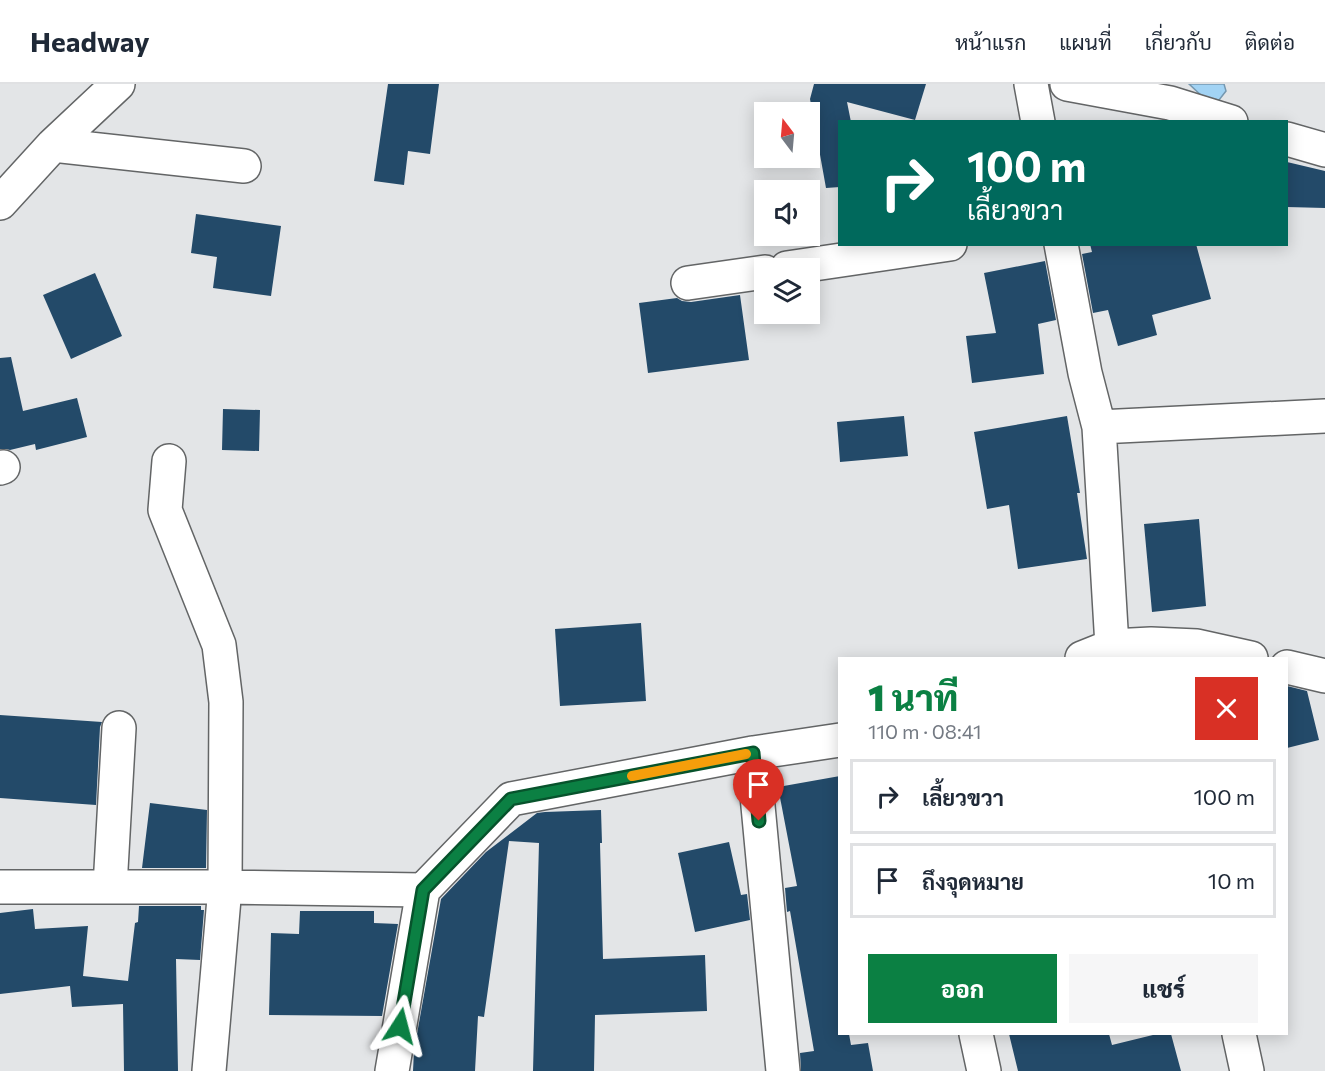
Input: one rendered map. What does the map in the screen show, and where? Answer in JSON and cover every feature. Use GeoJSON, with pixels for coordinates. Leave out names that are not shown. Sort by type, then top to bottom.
{"type":"FeatureCollection","features":[{"type":"Feature","properties":{"kind":"street"},"geometry":{"type":"LineString","coordinates":[[0,202],[53,146],[118,84]]}},
{"type":"Feature","properties":{"kind":"street"},"geometry":{"type":"LineString","coordinates":[[1031,84],[1038,120]]}},
{"type":"Feature","properties":{"kind":"street"},"geometry":{"type":"LineString","coordinates":[[1067,84],[1170,103],[1225,120]]}},
{"type":"Feature","properties":{"kind":"street"},"geometry":{"type":"LineString","coordinates":[[1288,139],[1325,150]]}},
{"type":"Feature","properties":{"kind":"street"},"geometry":{"type":"LineString","coordinates":[[53,146],[244,166]]}},
{"type":"Feature","properties":{"kind":"street"},"geometry":{"type":"LineString","coordinates":[[820,263],[936,246]]}},
{"type":"Feature","properties":{"kind":"street"},"geometry":{"type":"LineString","coordinates":[[1061,246],[1085,373],[1099,427],[1112,646]]}},
{"type":"Feature","properties":{"kind":"street"},"geometry":{"type":"LineString","coordinates":[[688,283],[754,274]]}},
{"type":"Feature","properties":{"kind":"street"},"geometry":{"type":"LineString","coordinates":[[1099,427],[1325,416]]}},
{"type":"Feature","properties":{"kind":"street"},"geometry":{"type":"LineString","coordinates":[[169,461],[165,510],[219,645],[226,702],[225,887],[209,1071]]}},
{"type":"Feature","properties":{"kind":"street"},"geometry":{"type":"LineString","coordinates":[[1084,657],[1112,646],[1153,652],[1197,646],[1246,657]]}},
{"type":"Feature","properties":{"kind":"street"},"geometry":{"type":"LineString","coordinates":[[1288,667],[1325,676]]}},
{"type":"Feature","properties":{"kind":"street"},"geometry":{"type":"LineString","coordinates":[[110,887],[119,728]]}},
{"type":"Feature","properties":{"kind":"street"},"geometry":{"type":"LineString","coordinates":[[393,1071],[423,890],[511,799],[753,753],[838,740]]}},
{"type":"Feature","properties":{"kind":"street"},"geometry":{"type":"LineString","coordinates":[[753,753],[783,1071]]}},
{"type":"Feature","properties":{"kind":"street"},"geometry":{"type":"LineString","coordinates":[[0,887],[423,890]]}},
{"type":"Feature","properties":{"kind":"street"},"geometry":{"type":"LineString","coordinates":[[976,1035],[984,1071]]}},
{"type":"Feature","properties":{"kind":"street"},"geometry":{"type":"LineString","coordinates":[[1239,1035],[1247,1071]]}},
{"type":"Feature","properties":{"kind":"water"},"geometry":{"type":"Polygon","coordinates":[[[1189,84],[1224,84],[1226,91],[1219,100],[1204,98],[1189,84]]]}},
{"type":"Feature","properties":{"kind":"building"},"geometry":{"type":"Polygon","coordinates":[[[388,84],[439,84],[430,154],[408,151],[404,185],[374,181],[388,84]]]}},
{"type":"Feature","properties":{"kind":"building"},"geometry":{"type":"Polygon","coordinates":[[[814,84],[926,84],[915,120],[847,102],[851,120],[838,120],[838,187],[826,188],[820,155],[820,102],[811,102],[814,84]]]}},
{"type":"Feature","properties":{"kind":"building"},"geometry":{"type":"Polygon","coordinates":[[[1288,162],[1325,171],[1325,208],[1288,207],[1288,162]]]}},
{"type":"Feature","properties":{"kind":"building"},"geometry":{"type":"Polygon","coordinates":[[[196,214],[281,226],[271,296],[213,288],[217,257],[191,253],[196,214]]]}},
{"type":"Feature","properties":{"kind":"building"},"geometry":{"type":"Polygon","coordinates":[[[1090,246],[1197,246],[1211,299],[1152,315],[1157,335],[1118,346],[1108,310],[1093,313],[1082,254],[1092,252],[1090,246]]]}},
{"type":"Feature","properties":{"kind":"building"},"geometry":{"type":"Polygon","coordinates":[[[1045,261],[1056,320],[1038,324],[1044,374],[972,383],[966,336],[996,333],[984,273],[1045,261]]]}},
{"type":"Feature","properties":{"kind":"building"},"geometry":{"type":"Polygon","coordinates":[[[95,273],[122,336],[71,359],[43,295],[95,273]]]}},
{"type":"Feature","properties":{"kind":"building"},"geometry":{"type":"Polygon","coordinates":[[[740,295],[749,360],[648,373],[639,303],[677,298],[691,302],[740,295]]]}},
{"type":"Feature","properties":{"kind":"building"},"geometry":{"type":"Polygon","coordinates":[[[11,357],[23,411],[77,398],[87,437],[36,450],[35,444],[10,450],[0,449],[0,358],[11,357]]]}},
{"type":"Feature","properties":{"kind":"building"},"geometry":{"type":"Polygon","coordinates":[[[223,409],[260,410],[259,451],[222,450],[223,409]]]}},
{"type":"Feature","properties":{"kind":"building"},"geometry":{"type":"Polygon","coordinates":[[[904,416],[908,456],[840,462],[837,422],[904,416]]]}},
{"type":"Feature","properties":{"kind":"building"},"geometry":{"type":"Polygon","coordinates":[[[1067,416],[1080,493],[1077,493],[1087,559],[1018,569],[1009,505],[987,509],[974,432],[1067,416]]]}},
{"type":"Feature","properties":{"kind":"building"},"geometry":{"type":"Polygon","coordinates":[[[1199,519],[1206,606],[1152,612],[1144,524],[1199,519]]]}},
{"type":"Feature","properties":{"kind":"building"},"geometry":{"type":"Polygon","coordinates":[[[641,623],[646,701],[560,706],[555,629],[641,623]]]}},
{"type":"Feature","properties":{"kind":"building"},"geometry":{"type":"Polygon","coordinates":[[[1288,686],[1307,691],[1319,740],[1288,748],[1288,686]]]}},
{"type":"Feature","properties":{"kind":"building"},"geometry":{"type":"Polygon","coordinates":[[[0,715],[102,722],[96,805],[0,798],[0,715]]]}},
{"type":"Feature","properties":{"kind":"building"},"geometry":{"type":"Polygon","coordinates":[[[838,776],[838,1035],[849,1035],[851,1045],[868,1043],[873,1071],[801,1071],[800,1053],[814,1051],[790,911],[787,912],[785,888],[797,886],[778,787],[838,776]]]}},
{"type":"Feature","properties":{"kind":"building"},"geometry":{"type":"Polygon","coordinates":[[[150,803],[207,810],[206,868],[142,868],[150,803]]]}},
{"type":"Feature","properties":{"kind":"building"},"geometry":{"type":"Polygon","coordinates":[[[601,810],[603,959],[705,955],[707,1011],[595,1015],[594,1071],[533,1071],[539,843],[509,841],[484,1017],[478,1016],[475,1071],[413,1071],[414,1051],[441,899],[486,852],[537,813],[601,810]]]}},
{"type":"Feature","properties":{"kind":"building"},"geometry":{"type":"Polygon","coordinates":[[[729,842],[741,895],[747,894],[750,920],[695,932],[678,853],[729,842]]]}},
{"type":"Feature","properties":{"kind":"building"},"geometry":{"type":"Polygon","coordinates":[[[139,906],[201,906],[201,910],[204,910],[200,960],[176,959],[178,1071],[124,1071],[123,1004],[72,1007],[70,986],[0,994],[0,913],[33,909],[35,929],[88,926],[83,976],[128,981],[139,906]]]}},
{"type":"Feature","properties":{"kind":"building"},"geometry":{"type":"Polygon","coordinates":[[[300,911],[374,911],[374,923],[398,924],[382,1016],[269,1015],[271,933],[299,934],[300,911]]]}},
{"type":"Feature","properties":{"kind":"building"},"geometry":{"type":"Polygon","coordinates":[[[1009,1035],[1109,1035],[1112,1045],[1153,1035],[1171,1035],[1181,1071],[1018,1071],[1009,1035]]]}},
{"type":"Feature","properties":{"kind":"slow traffic"},"geometry":{"type":"LineString","coordinates":[[632,776],[746,754]]}},
{"type":"Feature","properties":{"kind":"route"},"geometry":{"type":"LineString","coordinates":[[400,1026],[423,890],[511,799],[753,753],[759,821]]}}]}
